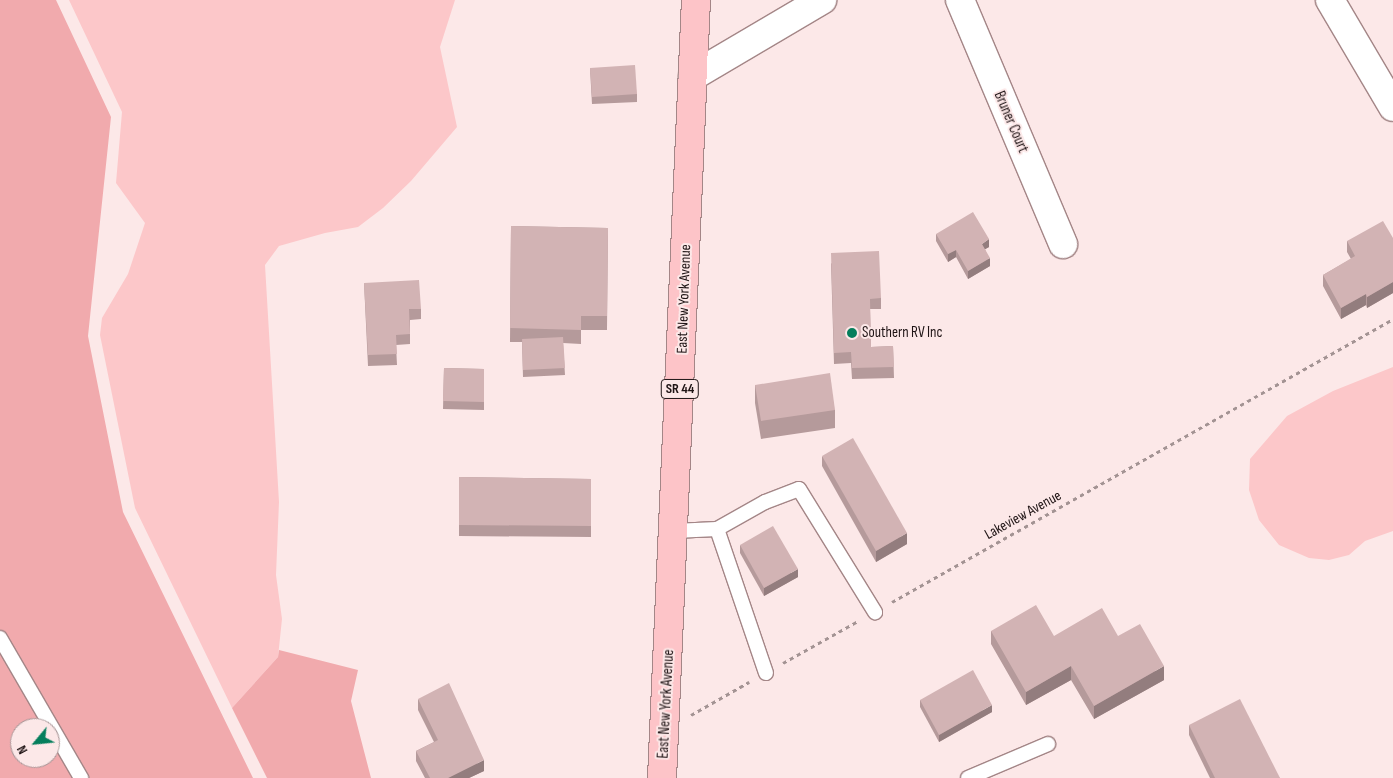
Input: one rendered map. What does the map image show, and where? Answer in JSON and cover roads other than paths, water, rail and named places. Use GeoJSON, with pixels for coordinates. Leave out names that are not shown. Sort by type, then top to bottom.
{"type":"FeatureCollection","features":[{"type":"Feature","properties":{"kind":"main road","name":"East New York Avenue"},"geometry":{"type":"LineString","coordinates":[[662,778],[696,0]]}},
{"type":"Feature","properties":{"kind":"street"},"geometry":{"type":"LineString","coordinates":[[693,76],[822,0]]}},
{"type":"Feature","properties":{"kind":"street","name":"Bruner Court"},"geometry":{"type":"LineString","coordinates":[[960,0],[1063,244]]}},
{"type":"Feature","properties":{"kind":"street"},"geometry":{"type":"LineString","coordinates":[[1330,0],[1393,107]]}},
{"type":"Feature","properties":{"kind":"lane"},"geometry":{"type":"LineString","coordinates":[[674,531],[717,529],[765,502],[799,489],[875,612]]}},
{"type":"Feature","properties":{"kind":"lane"},"geometry":{"type":"LineString","coordinates":[[717,529],[766,673]]}},
{"type":"Feature","properties":{"kind":"lane"},"geometry":{"type":"LineString","coordinates":[[0,638],[81,778]]}},
{"type":"Feature","properties":{"kind":"lane"},"geometry":{"type":"LineString","coordinates":[[968,778],[1048,744]]}},
{"type":"Feature","properties":{"kind":"place","name":"Southern RV Inc"},"geometry":{"type":"Point","coordinates":[852,333]}}]}
